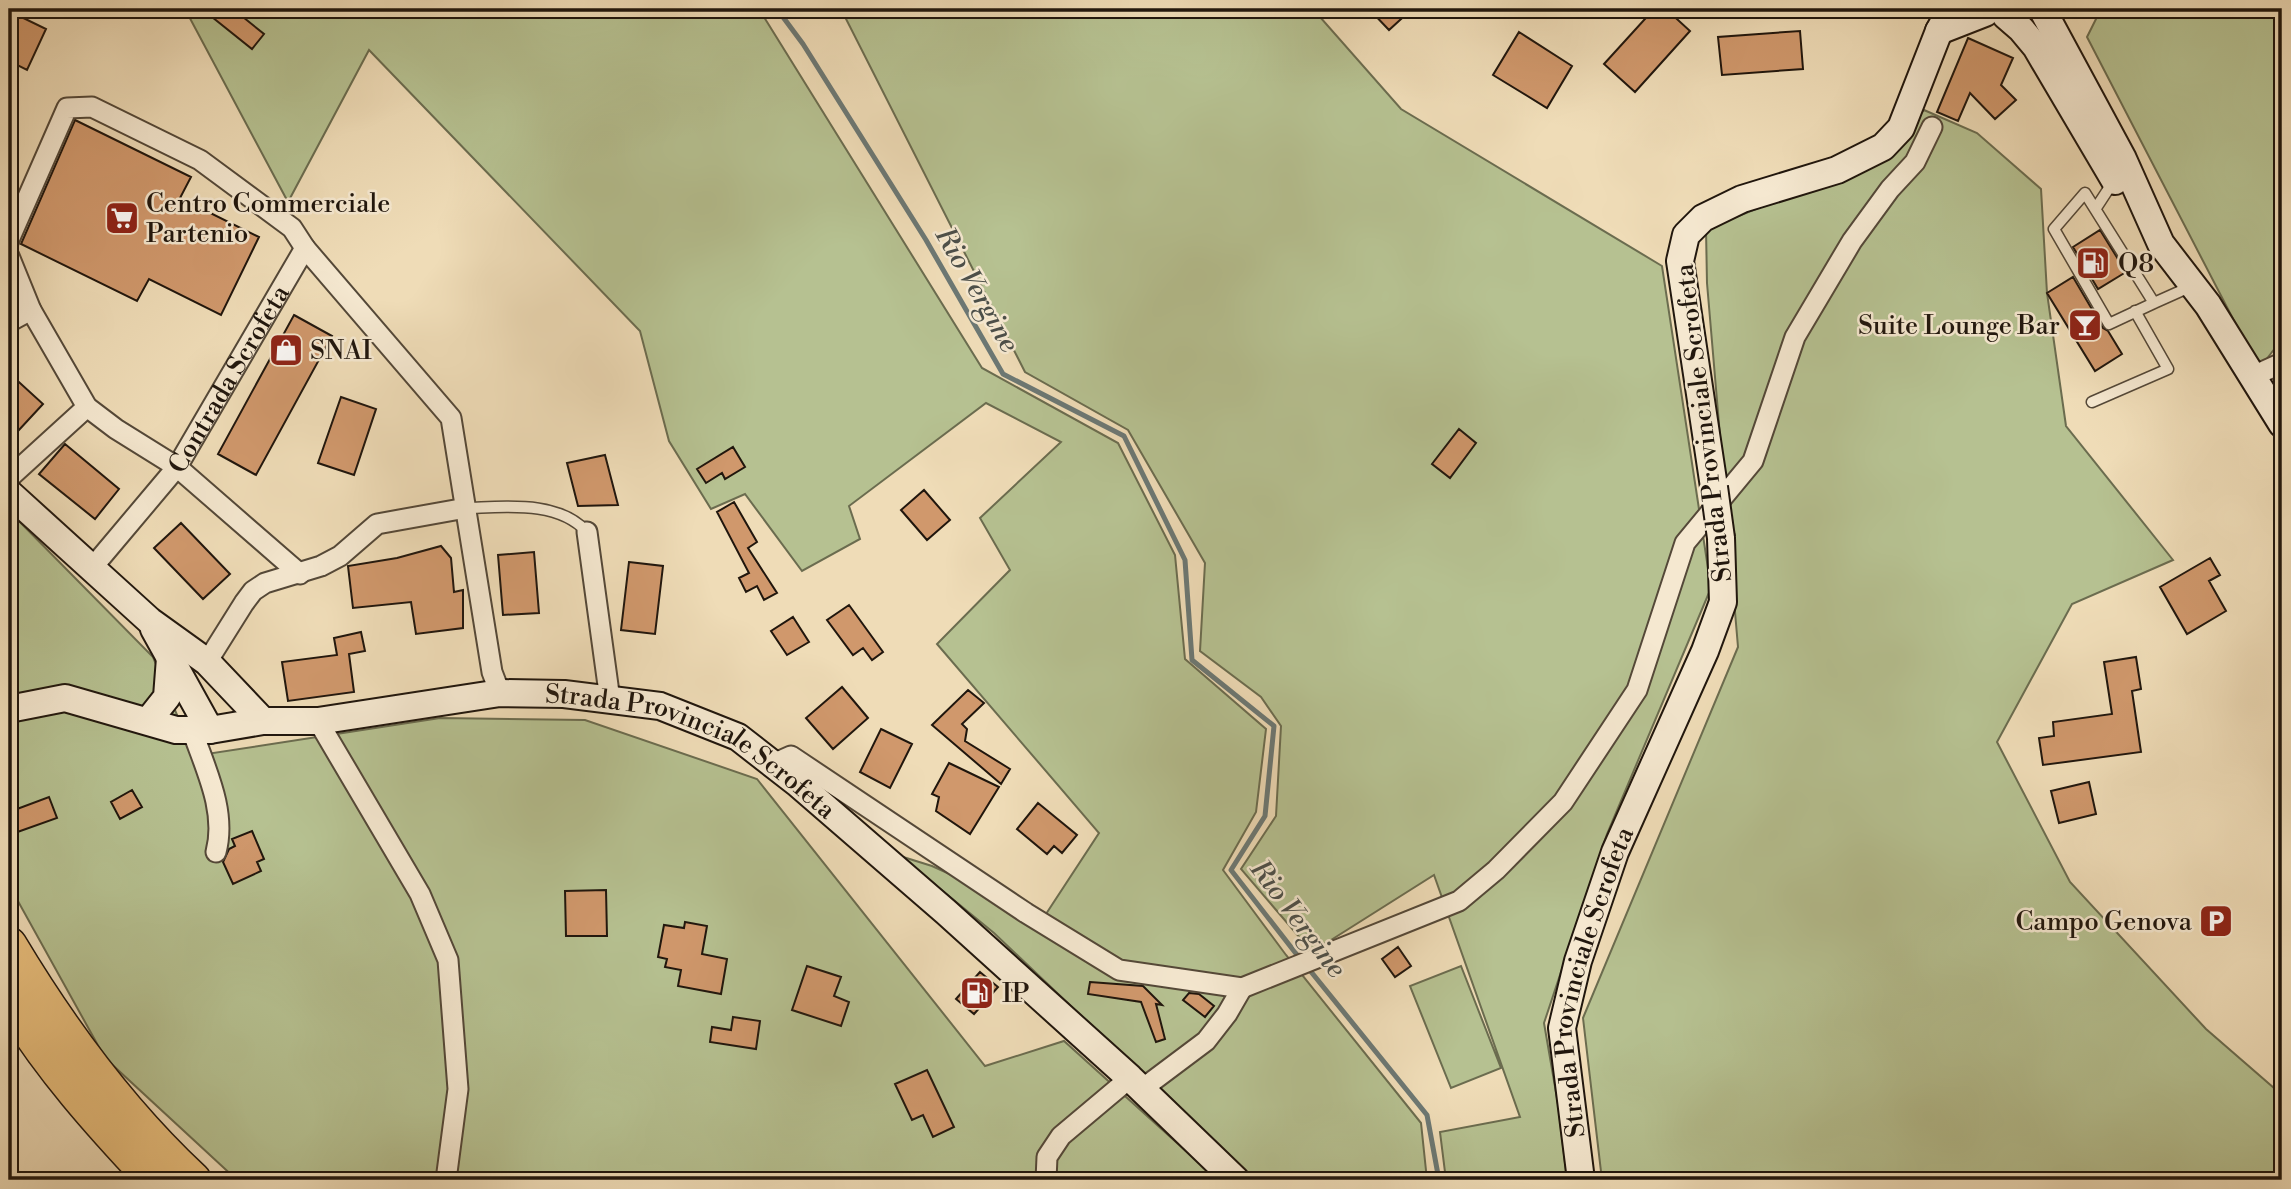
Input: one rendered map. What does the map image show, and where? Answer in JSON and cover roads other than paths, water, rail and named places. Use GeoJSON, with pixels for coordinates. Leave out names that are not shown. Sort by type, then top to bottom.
{"type":"FeatureCollection","features":[{"type":"Feature","properties":{"kind":"highway"},"geometry":{"type":"LineString","coordinates":[[9,945],[69,1038],[147,1134],[193,1180]]}},
{"type":"Feature","properties":{"kind":"highway"},"geometry":{"type":"LineString","coordinates":[[9,999],[47,1055],[85,1103],[154,1180]]}},
{"type":"Feature","properties":{"kind":"street"},"geometry":{"type":"LineString","coordinates":[[2042,9],[2123,159],[2161,244]]}},
{"type":"Feature","properties":{"kind":"street"},"geometry":{"type":"LineString","coordinates":[[2062,9],[2175,238],[2189,281]]}},
{"type":"Feature","properties":{"kind":"street"},"geometry":{"type":"LineString","coordinates":[[1998,12],[2021,29],[2036,47],[2114,180],[2218,320],[2251,377],[2278,408]]}},
{"type":"Feature","properties":{"kind":"street","name":"Strada Provinciale Scrofeta"},"geometry":{"type":"LineString","coordinates":[[1581,1180],[1562,1028],[1578,961],[1615,852],[1705,651],[1723,602],[1721,538],[1680,261],[1686,235],[1703,218],[1742,199],[1837,170],[1883,146],[1902,128],[1943,16],[1998,12]]}},
{"type":"Feature","properties":{"kind":"street"},"geometry":{"type":"LineString","coordinates":[[9,240],[67,108],[92,107],[200,160],[292,228],[305,248]]}},
{"type":"Feature","properties":{"kind":"street"},"geometry":{"type":"LineString","coordinates":[[773,764],[792,756],[1026,914],[1119,970],[1242,988],[1459,901],[1496,870],[1563,802],[1637,690],[1685,543],[1753,461],[1795,337],[1852,241],[1890,189],[1916,162],[1932,127]]}},
{"type":"Feature","properties":{"kind":"street","name":"Contrada Scrofeta"},"geometry":{"type":"LineString","coordinates":[[92,568],[177,467],[305,248],[451,418],[492,672],[500,693]]}},
{"type":"Feature","properties":{"kind":"street"},"geometry":{"type":"LineString","coordinates":[[9,257],[31,310],[87,407],[116,429],[177,467],[300,574]]}},
{"type":"Feature","properties":{"kind":"street"},"geometry":{"type":"LineString","coordinates":[[9,322],[31,310]]}},
{"type":"Feature","properties":{"kind":"street"},"geometry":{"type":"LineString","coordinates":[[2251,377],[2282,363]]}},
{"type":"Feature","properties":{"kind":"street"},"geometry":{"type":"LineString","coordinates":[[9,478],[87,407]]}},
{"type":"Feature","properties":{"kind":"street"},"geometry":{"type":"LineString","coordinates":[[9,494],[150,621],[207,662],[263,721]]}},
{"type":"Feature","properties":{"kind":"street"},"geometry":{"type":"LineString","coordinates":[[207,662],[253,592],[265,583],[300,574],[340,556],[377,524],[466,508]]}},
{"type":"Feature","properties":{"kind":"street"},"geometry":{"type":"LineString","coordinates":[[587,532],[610,700]]}},
{"type":"Feature","properties":{"kind":"street"},"geometry":{"type":"LineString","coordinates":[[150,621],[170,658],[201,730],[217,805],[220,834],[215,852]]}},
{"type":"Feature","properties":{"kind":"street"},"geometry":{"type":"LineString","coordinates":[[148,721],[167,697],[170,658]]}},
{"type":"Feature","properties":{"kind":"street","name":"Strada Provinciale Scrofeta"},"geometry":{"type":"LineString","coordinates":[[9,709],[65,698],[176,730],[201,730],[263,721],[318,721],[500,693],[564,694],[660,706],[738,737],[773,764],[1051,1016],[1136,1084],[1236,1180]]}},
{"type":"Feature","properties":{"kind":"street"},"geometry":{"type":"LineString","coordinates":[[318,721],[420,894],[448,960],[458,1089],[446,1180]]}},
{"type":"Feature","properties":{"kind":"street"},"geometry":{"type":"LineString","coordinates":[[1046,1180],[1047,1157],[1061,1136],[1136,1084],[1206,1041],[1227,1014],[1242,988]]}},
{"type":"Feature","properties":{"kind":"lane"},"geometry":{"type":"LineString","coordinates":[[2096,208],[2114,180]]}},
{"type":"Feature","properties":{"kind":"lane"},"geometry":{"type":"LineString","coordinates":[[2154,303],[2085,192],[2054,229],[2109,324],[2154,303],[2189,281]]}},
{"type":"Feature","properties":{"kind":"lane"},"geometry":{"type":"LineString","coordinates":[[2092,402],[2168,369],[2134,312]]}},
{"type":"Feature","properties":{"kind":"lane"},"geometry":{"type":"LineString","coordinates":[[466,508],[551,510],[569,517],[587,532]]}},
{"type":"Feature","properties":{"kind":"waterway","name":"Rio Vergine"},"geometry":{"type":"LineString","coordinates":[[777,9],[803,44],[926,240],[1003,374],[1124,436],[1185,560],[1192,660],[1274,726],[1265,816],[1231,870],[1301,960]]}},
{"type":"Feature","properties":{"kind":"waterway","name":"Rio Vergine"},"geometry":{"type":"LineString","coordinates":[[1308,968],[1427,1115],[1439,1180]]}},
{"type":"Feature","properties":{"kind":"place","name":"Centro Commerciale Partenio"},"geometry":{"type":"Point","coordinates":[122,218]}},
{"type":"Feature","properties":{"kind":"place","name":"Q8"},"geometry":{"type":"Point","coordinates":[2093,263]}},
{"type":"Feature","properties":{"kind":"place","name":"Suite Lounge Bar"},"geometry":{"type":"Point","coordinates":[2085,325]}},
{"type":"Feature","properties":{"kind":"place","name":"SNAI"},"geometry":{"type":"Point","coordinates":[286,350]}},
{"type":"Feature","properties":{"kind":"place","name":"Campo Genova"},"geometry":{"type":"Point","coordinates":[2216,921]}},
{"type":"Feature","properties":{"kind":"place","name":"IP"},"geometry":{"type":"Point","coordinates":[977,993]}}]}
